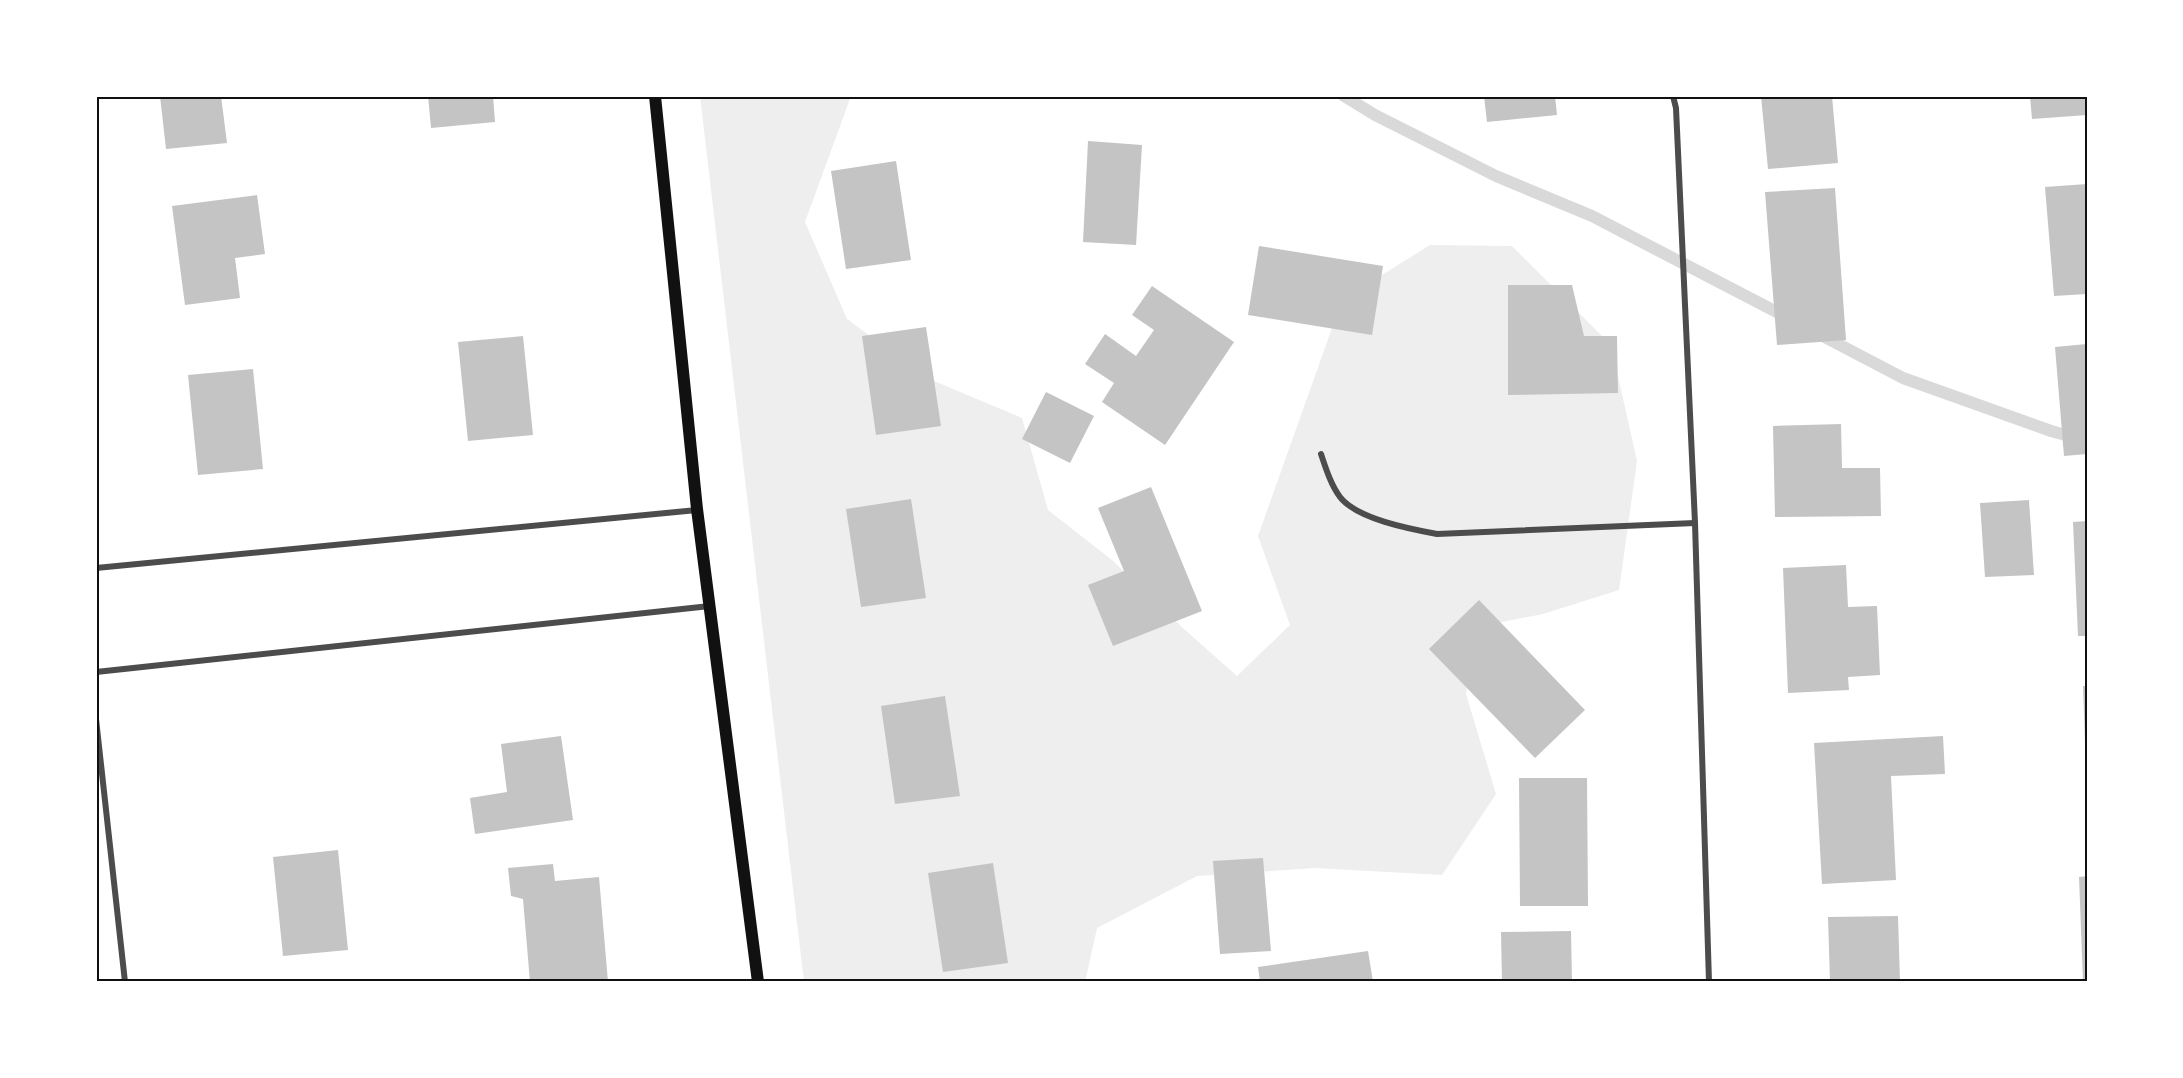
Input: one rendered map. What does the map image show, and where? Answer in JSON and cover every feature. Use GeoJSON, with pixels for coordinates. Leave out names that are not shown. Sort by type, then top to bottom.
{"type":"FeatureCollection","features":[{"type":"Feature","properties":{"kind":"main road"},"geometry":{"type":"LineString","coordinates":[[655,96],[697,509],[758,982]]}},
{"type":"Feature","properties":{"kind":"street"},"geometry":{"type":"LineString","coordinates":[[1673,96],[1676,108],[1695,523],[1709,982]]}},
{"type":"Feature","properties":{"kind":"street"},"geometry":{"type":"LineString","coordinates":[[1321,454],[1330,480],[1342,500],[1366,515],[1408,529],[1437,534],[1695,523]]}},
{"type":"Feature","properties":{"kind":"street"},"geometry":{"type":"LineString","coordinates":[[96,568],[697,509]]}},
{"type":"Feature","properties":{"kind":"street"},"geometry":{"type":"LineString","coordinates":[[96,672],[710,606]]}},
{"type":"Feature","properties":{"kind":"street"},"geometry":{"type":"LineString","coordinates":[[96,719],[125,982]]}},
{"type":"Feature","properties":{"kind":"shaded area"},"geometry":{"type":"Polygon","coordinates":[[[700,96],[851,96],[805,222],[847,319],[927,378],[1022,418],[1048,510],[1112,560],[1237,676],[1290,625],[1258,536],[1342,300],[1430,245],[1512,246],[1611,345],[1637,461],[1619,590],[1543,614],[1476,627],[1466,694],[1496,794],[1442,875],[1315,868],[1197,876],[1097,928],[1085,982],[804,982],[700,96]]]}},
{"type":"Feature","properties":{"kind":"building"},"geometry":{"type":"Polygon","coordinates":[[[160,96],[221,96],[227,143],[166,149],[160,96]]]}},
{"type":"Feature","properties":{"kind":"building"},"geometry":{"type":"Polygon","coordinates":[[[428,96],[493,96],[495,122],[431,128],[428,96]]]}},
{"type":"Feature","properties":{"kind":"building"},"geometry":{"type":"Polygon","coordinates":[[[1484,96],[1555,96],[1557,115],[1487,122],[1484,96]]]}},
{"type":"Feature","properties":{"kind":"building"},"geometry":{"type":"Polygon","coordinates":[[[1761,96],[1832,96],[1838,163],[1768,169],[1761,96]]]}},
{"type":"Feature","properties":{"kind":"building"},"geometry":{"type":"Polygon","coordinates":[[[2030,96],[2087,96],[2087,115],[2032,119],[2030,96]]]}},
{"type":"Feature","properties":{"kind":"building"},"geometry":{"type":"Polygon","coordinates":[[[1088,141],[1142,145],[1136,245],[1083,242],[1088,141]]]}},
{"type":"Feature","properties":{"kind":"building"},"geometry":{"type":"Polygon","coordinates":[[[896,161],[911,260],[846,269],[831,171],[896,161]]]}},
{"type":"Feature","properties":{"kind":"building"},"geometry":{"type":"Polygon","coordinates":[[[2087,184],[2087,294],[2054,296],[2045,187],[2087,184]]]}},
{"type":"Feature","properties":{"kind":"building"},"geometry":{"type":"Polygon","coordinates":[[[1835,188],[1846,340],[1777,345],[1765,192],[1835,188]]]}},
{"type":"Feature","properties":{"kind":"building"},"geometry":{"type":"Polygon","coordinates":[[[257,195],[265,254],[235,258],[240,298],[185,305],[172,206],[257,195]]]}},
{"type":"Feature","properties":{"kind":"building"},"geometry":{"type":"Polygon","coordinates":[[[1259,246],[1383,266],[1372,335],[1248,315],[1259,246]]]}},
{"type":"Feature","properties":{"kind":"building"},"geometry":{"type":"Polygon","coordinates":[[[1508,285],[1572,285],[1584,336],[1617,336],[1618,393],[1508,395],[1508,285]]]}},
{"type":"Feature","properties":{"kind":"building"},"geometry":{"type":"Polygon","coordinates":[[[1152,286],[1234,342],[1165,445],[1102,402],[1114,383],[1085,364],[1105,334],[1136,356],[1154,330],[1132,315],[1152,286]]]}},
{"type":"Feature","properties":{"kind":"building"},"geometry":{"type":"Polygon","coordinates":[[[926,327],[941,426],[876,435],[862,336],[926,327]]]}},
{"type":"Feature","properties":{"kind":"building"},"geometry":{"type":"Polygon","coordinates":[[[523,336],[533,435],[468,441],[458,342],[523,336]]]}},
{"type":"Feature","properties":{"kind":"building"},"geometry":{"type":"Polygon","coordinates":[[[2087,344],[2087,454],[2064,456],[2055,347],[2087,344]]]}},
{"type":"Feature","properties":{"kind":"building"},"geometry":{"type":"Polygon","coordinates":[[[253,369],[263,469],[198,475],[188,375],[253,369]]]}},
{"type":"Feature","properties":{"kind":"building"},"geometry":{"type":"Polygon","coordinates":[[[1046,392],[1094,416],[1070,463],[1022,439],[1046,392]]]}},
{"type":"Feature","properties":{"kind":"building"},"geometry":{"type":"Polygon","coordinates":[[[1841,424],[1842,468],[1880,468],[1881,516],[1775,517],[1773,426],[1841,424]]]}},
{"type":"Feature","properties":{"kind":"building"},"geometry":{"type":"Polygon","coordinates":[[[1151,487],[1202,611],[1113,646],[1088,585],[1124,571],[1098,508],[1151,487]]]}},
{"type":"Feature","properties":{"kind":"building"},"geometry":{"type":"Polygon","coordinates":[[[911,499],[926,598],[861,607],[846,509],[911,499]]]}},
{"type":"Feature","properties":{"kind":"building"},"geometry":{"type":"Polygon","coordinates":[[[2029,500],[2034,575],[1985,577],[1980,503],[2029,500]]]}},
{"type":"Feature","properties":{"kind":"building"},"geometry":{"type":"Polygon","coordinates":[[[2087,521],[2087,636],[2078,636],[2073,522],[2087,521]]]}},
{"type":"Feature","properties":{"kind":"building"},"geometry":{"type":"Polygon","coordinates":[[[1846,565],[1848,607],[1877,606],[1880,675],[1848,677],[1849,690],[1788,693],[1783,568],[1846,565]]]}},
{"type":"Feature","properties":{"kind":"building"},"geometry":{"type":"Polygon","coordinates":[[[1479,600],[1585,710],[1535,758],[1429,649],[1479,600]]]}},
{"type":"Feature","properties":{"kind":"building"},"geometry":{"type":"Polygon","coordinates":[[[2083,686],[2087,686],[2087,742],[2085,742],[2083,686]]]}},
{"type":"Feature","properties":{"kind":"building"},"geometry":{"type":"Polygon","coordinates":[[[945,696],[960,796],[895,804],[881,706],[945,696]]]}},
{"type":"Feature","properties":{"kind":"building"},"geometry":{"type":"Polygon","coordinates":[[[561,736],[573,820],[475,834],[470,798],[507,792],[501,744],[561,736]]]}},
{"type":"Feature","properties":{"kind":"building"},"geometry":{"type":"Polygon","coordinates":[[[1943,736],[1945,774],[1891,776],[1896,880],[1822,884],[1814,743],[1943,736]]]}},
{"type":"Feature","properties":{"kind":"building"},"geometry":{"type":"Polygon","coordinates":[[[1519,778],[1587,778],[1588,906],[1520,906],[1519,778]]]}},
{"type":"Feature","properties":{"kind":"building"},"geometry":{"type":"Polygon","coordinates":[[[338,850],[348,950],[283,956],[273,857],[338,850]]]}},
{"type":"Feature","properties":{"kind":"building"},"geometry":{"type":"Polygon","coordinates":[[[1263,858],[1271,951],[1220,954],[1213,861],[1263,858]]]}},
{"type":"Feature","properties":{"kind":"building"},"geometry":{"type":"Polygon","coordinates":[[[993,863],[1008,963],[943,972],[928,873],[993,863]]]}},
{"type":"Feature","properties":{"kind":"building"},"geometry":{"type":"Polygon","coordinates":[[[553,864],[555,881],[599,877],[608,982],[530,982],[523,899],[511,896],[508,868],[553,864]]]}},
{"type":"Feature","properties":{"kind":"building"},"geometry":{"type":"Polygon","coordinates":[[[2087,876],[2087,982],[2083,982],[2079,877],[2087,876]]]}},
{"type":"Feature","properties":{"kind":"building"},"geometry":{"type":"Polygon","coordinates":[[[1898,916],[1900,982],[1830,982],[1828,917],[1898,916]]]}},
{"type":"Feature","properties":{"kind":"building"},"geometry":{"type":"Polygon","coordinates":[[[1571,931],[1572,982],[1502,982],[1501,932],[1571,931]]]}},
{"type":"Feature","properties":{"kind":"building"},"geometry":{"type":"Polygon","coordinates":[[[1368,951],[1373,982],[1260,982],[1258,967],[1368,951]]]}},
{"type":"Feature","properties":{"kind":"waterway"},"geometry":{"type":"LineString","coordinates":[[1344,96],[1375,115],[1496,176],[1592,216],[1788,318]]}},
{"type":"Feature","properties":{"kind":"waterway"},"geometry":{"type":"LineString","coordinates":[[1817,333],[1903,378],[2051,431],[2087,441]]}}]}
